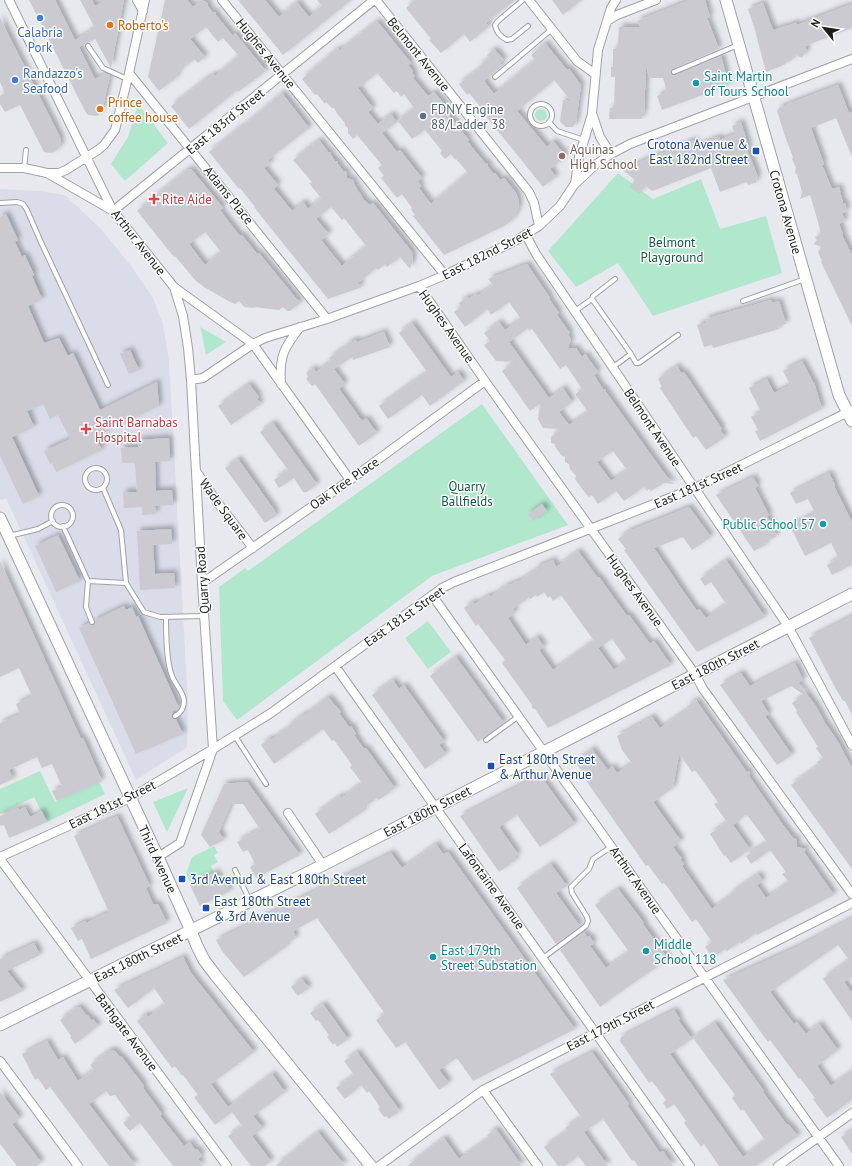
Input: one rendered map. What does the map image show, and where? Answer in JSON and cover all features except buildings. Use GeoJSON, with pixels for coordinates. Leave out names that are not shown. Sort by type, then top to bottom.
{"type":"FeatureCollection","features":[{"type":"Feature","properties":{"kind":"main road","name":"Crotona Avenue"},"geometry":{"type":"LineString","coordinates":[[726,0],[839,395],[850,414]]}},
{"type":"Feature","properties":{"kind":"main road","name":"Third Avenue"},"geometry":{"type":"LineString","coordinates":[[0,518],[4,538],[158,857],[192,931],[200,953],[216,976],[371,1166]]}},
{"type":"Feature","properties":{"kind":"main road","name":"East 180th Street"},"geometry":{"type":"LineString","coordinates":[[0,1025],[323,865],[852,594]]}},
{"type":"Feature","properties":{"kind":"street","name":"Arthur Avenue"},"geometry":{"type":"LineString","coordinates":[[9,0],[113,211],[174,287],[253,344],[350,480]]}},
{"type":"Feature","properties":{"kind":"street"},"geometry":{"type":"LineString","coordinates":[[137,0],[143,11]]}},
{"type":"Feature","properties":{"kind":"street"},"geometry":{"type":"LineString","coordinates":[[0,168],[24,168],[47,173],[58,173],[66,170],[104,145],[115,130],[145,0]]}},
{"type":"Feature","properties":{"kind":"street","name":"Hughes Avenue"},"geometry":{"type":"LineString","coordinates":[[222,0],[445,275]]}},
{"type":"Feature","properties":{"kind":"street","name":"East 183rd Street"},"geometry":{"type":"LineString","coordinates":[[113,211],[375,0]]}},
{"type":"Feature","properties":{"kind":"street","name":"Belmont Avenue"},"geometry":{"type":"LineString","coordinates":[[375,0],[529,192],[534,203],[539,226]]}},
{"type":"Feature","properties":{"kind":"street"},"geometry":{"type":"LineString","coordinates":[[529,0],[553,28],[577,61],[595,74]]}},
{"type":"Feature","properties":{"kind":"street"},"geometry":{"type":"LineString","coordinates":[[574,185],[579,159],[592,114],[598,50],[611,8],[616,0]]}},
{"type":"Feature","properties":{"kind":"street"},"geometry":{"type":"LineString","coordinates":[[607,21],[617,15],[656,0]]}},
{"type":"Feature","properties":{"kind":"street","name":"East 182nd Street"},"geometry":{"type":"LineString","coordinates":[[191,380],[203,378],[253,344],[265,338],[327,319],[419,286],[445,275],[526,235],[539,226],[560,206],[574,185],[595,165],[611,154],[630,144],[852,60]]}},
{"type":"Feature","properties":{"kind":"street","name":"Adams Place"},"geometry":{"type":"LineString","coordinates":[[128,76],[191,148],[327,319]]}},
{"type":"Feature","properties":{"kind":"street"},"geometry":{"type":"LineString","coordinates":[[592,114],[600,137],[611,154]]}},
{"type":"Feature","properties":{"kind":"street"},"geometry":{"type":"LineString","coordinates":[[47,173],[113,211]]}},
{"type":"Feature","properties":{"kind":"street","name":"Belmont Avenue"},"geometry":{"type":"LineString","coordinates":[[526,235],[536,254],[788,626],[852,745]]}},
{"type":"Feature","properties":{"kind":"street","name":"Hughes Avenue"},"geometry":{"type":"LineString","coordinates":[[419,286],[485,381],[696,674],[703,689],[852,894]]}},
{"type":"Feature","properties":{"kind":"street","name":"Quarry Road"},"geometry":{"type":"LineString","coordinates":[[158,857],[180,842],[213,749],[191,380],[183,316],[174,287]]}},
{"type":"Feature","properties":{"kind":"street"},"geometry":{"type":"LineString","coordinates":[[281,384],[280,366],[282,356],[286,346],[301,326]]}},
{"type":"Feature","properties":{"kind":"street","name":"Oak Tree Place"},"geometry":{"type":"LineString","coordinates":[[202,583],[350,480],[485,381]]}},
{"type":"Feature","properties":{"kind":"street","name":"East 181st Street"},"geometry":{"type":"LineString","coordinates":[[0,858],[130,798],[213,749],[271,713],[432,594],[454,582],[695,488],[850,414]]}},
{"type":"Feature","properties":{"kind":"street","name":"Wade Square"},"geometry":{"type":"LineString","coordinates":[[196,470],[217,502],[253,548]]}},
{"type":"Feature","properties":{"kind":"street","name":"Arthur Avenue"},"geometry":{"type":"LineString","coordinates":[[432,594],[839,1166]]}},
{"type":"Feature","properties":{"kind":"street","name":"Lafontaine Avenue"},"geometry":{"type":"LineString","coordinates":[[334,666],[690,1166]]}},
{"type":"Feature","properties":{"kind":"street"},"geometry":{"type":"LineString","coordinates":[[288,813],[323,865]]}},
{"type":"Feature","properties":{"kind":"street","name":"Bathgate Avenue"},"geometry":{"type":"LineString","coordinates":[[0,858],[227,1166]]}},
{"type":"Feature","properties":{"kind":"street","name":"East 179th Street"},"geometry":{"type":"LineString","coordinates":[[379,1166],[483,1090],[852,903]]}},
{"type":"Feature","properties":{"kind":"street"},"geometry":{"type":"LineString","coordinates":[[0,1061],[78,1166]]}},
{"type":"Feature","properties":{"kind":"street"},"geometry":{"type":"LineString","coordinates":[[483,1090],[538,1166]]}},
{"type":"Feature","properties":{"kind":"street"},"geometry":{"type":"LineString","coordinates":[[778,1166],[852,1113]]}},
{"type":"Feature","properties":{"kind":"lane"},"geometry":{"type":"LineString","coordinates":[[523,0],[495,25],[502,38],[507,40],[512,39],[528,26]]}},
{"type":"Feature","properties":{"kind":"lane"},"geometry":{"type":"LineString","coordinates":[[495,77],[553,28]]}},
{"type":"Feature","properties":{"kind":"lane"},"geometry":{"type":"LineString","coordinates":[[674,72],[738,45]]}},
{"type":"Feature","properties":{"kind":"lane"},"geometry":{"type":"LineString","coordinates":[[88,46],[103,68],[128,76]]}},
{"type":"Feature","properties":{"kind":"lane"},"geometry":{"type":"LineString","coordinates":[[541,104],[549,107],[552,114],[549,122],[541,126],[534,123],[530,115],[533,107],[541,104]]}},
{"type":"Feature","properties":{"kind":"lane"},"geometry":{"type":"LineString","coordinates":[[549,122],[557,131],[584,140]]}},
{"type":"Feature","properties":{"kind":"lane"},"geometry":{"type":"LineString","coordinates":[[24,168],[26,150]]}},
{"type":"Feature","properties":{"kind":"lane"},"geometry":{"type":"LineString","coordinates":[[0,203],[17,202],[23,204],[27,210],[108,385]]}},
{"type":"Feature","properties":{"kind":"lane"},"geometry":{"type":"LineString","coordinates":[[575,311],[592,299],[592,296],[616,279]]}},
{"type":"Feature","properties":{"kind":"lane"},"geometry":{"type":"LineString","coordinates":[[743,301],[806,279]]}},
{"type":"Feature","properties":{"kind":"lane"},"geometry":{"type":"LineString","coordinates":[[592,299],[636,363],[639,363],[678,335]]}},
{"type":"Feature","properties":{"kind":"lane"},"geometry":{"type":"LineString","coordinates":[[613,368],[630,354]]}},
{"type":"Feature","properties":{"kind":"lane"},"geometry":{"type":"LineString","coordinates":[[97,468],[106,472],[108,479],[106,486],[103,488],[100,490],[92,489],[86,484],[86,476],[90,470],[97,468]]}},
{"type":"Feature","properties":{"kind":"lane"},"geometry":{"type":"LineString","coordinates":[[103,488],[121,530],[126,583],[144,612],[160,617],[204,616]]}},
{"type":"Feature","properties":{"kind":"lane"},"geometry":{"type":"LineString","coordinates":[[65,505],[71,510],[73,517],[70,523],[63,526],[58,525],[53,521],[53,511],[58,506],[65,505]]}},
{"type":"Feature","properties":{"kind":"lane"},"geometry":{"type":"LineString","coordinates":[[4,538],[38,529],[53,521]]}},
{"type":"Feature","properties":{"kind":"lane"},"geometry":{"type":"LineString","coordinates":[[63,526],[88,581],[86,607],[92,622]]}},
{"type":"Feature","properties":{"kind":"lane"},"geometry":{"type":"LineString","coordinates":[[88,581],[126,583]]}},
{"type":"Feature","properties":{"kind":"lane"},"geometry":{"type":"LineString","coordinates":[[166,617],[167,647],[171,675],[184,699],[180,714],[175,716]]}},
{"type":"Feature","properties":{"kind":"lane"},"geometry":{"type":"LineString","coordinates":[[486,740],[519,716]]}},
{"type":"Feature","properties":{"kind":"lane"},"geometry":{"type":"LineString","coordinates":[[235,735],[266,784]]}},
{"type":"Feature","properties":{"kind":"lane"},"geometry":{"type":"LineString","coordinates":[[543,958],[586,926],[588,921],[587,917],[572,893],[571,887],[589,869],[593,859],[612,846]]}},
{"type":"Feature","properties":{"kind":"lane"},"geometry":{"type":"LineString","coordinates":[[235,870],[251,901]]}},
{"type":"Feature","properties":{"kind":"shaded area","name":"Saint Barnabas Hospital"},"geometry":{"type":"Polygon","coordinates":[[[0,189],[39,191],[65,195],[101,229],[131,266],[153,298],[163,324],[169,361],[188,703],[187,747],[136,780],[6,498],[0,500],[0,189]]]}},
{"type":"Feature","properties":{"kind":"green space"},"geometry":{"type":"Polygon","coordinates":[[[138,104],[168,143],[125,181],[111,164],[128,137],[138,104]]]}},
{"type":"Feature","properties":{"kind":"green space"},"geometry":{"type":"Polygon","coordinates":[[[543,109],[546,110],[546,120],[539,121],[536,120],[535,113],[536,110],[543,109]]]}},
{"type":"Feature","properties":{"kind":"green space","name":"Belmont Playground"},"geometry":{"type":"Polygon","coordinates":[[[618,173],[653,199],[701,179],[720,229],[766,216],[782,273],[653,316],[618,263],[576,287],[548,251],[618,173]]]}},
{"type":"Feature","properties":{"kind":"green space"},"geometry":{"type":"Polygon","coordinates":[[[200,327],[226,342],[206,355],[200,327]]]}},
{"type":"Feature","properties":{"kind":"green space","name":"Quarry Ballfields"},"geometry":{"type":"Polygon","coordinates":[[[482,404],[568,525],[432,576],[237,720],[223,701],[219,587],[245,568],[248,571],[482,404]]]}},
{"type":"Feature","properties":{"kind":"green space"},"geometry":{"type":"Polygon","coordinates":[[[428,621],[451,652],[428,669],[405,638],[428,621]]]}},
{"type":"Feature","properties":{"kind":"green space"},"geometry":{"type":"Polygon","coordinates":[[[40,771],[55,802],[99,782],[105,794],[47,822],[34,797],[0,814],[0,789],[40,771]]]}},
{"type":"Feature","properties":{"kind":"green space"},"geometry":{"type":"Polygon","coordinates":[[[188,788],[167,832],[153,802],[188,788]]]}},
{"type":"Feature","properties":{"kind":"green space"},"geometry":{"type":"Polygon","coordinates":[[[214,846],[218,853],[214,855],[218,862],[211,866],[214,872],[191,884],[186,874],[192,857],[214,846]]]}},
{"type":"Feature","properties":{"kind":"place","name":"Calabria Pork"},"geometry":{"type":"Point","coordinates":[40,18]}},
{"type":"Feature","properties":{"kind":"place","name":"Roberto's"},"geometry":{"type":"Point","coordinates":[110,25]}},
{"type":"Feature","properties":{"kind":"place","name":"Randazzo's Seafood"},"geometry":{"type":"Point","coordinates":[15,80]}},
{"type":"Feature","properties":{"kind":"place","name":"Saint Martin of Tours School"},"geometry":{"type":"Point","coordinates":[696,83]}},
{"type":"Feature","properties":{"kind":"place","name":"Prince coffee house"},"geometry":{"type":"Point","coordinates":[100,109]}},
{"type":"Feature","properties":{"kind":"place","name":"FDNY Engine 88/Ladder 38"},"geometry":{"type":"Point","coordinates":[423,116]}},
{"type":"Feature","properties":{"kind":"place","name":"Crotona Avenue & East 182nd Street"},"geometry":{"type":"Point","coordinates":[756,151]}},
{"type":"Feature","properties":{"kind":"place","name":"Aquinas High School"},"geometry":{"type":"Point","coordinates":[562,156]}},
{"type":"Feature","properties":{"kind":"place","name":"Rite Aide"},"geometry":{"type":"Point","coordinates":[154,199]}},
{"type":"Feature","properties":{"kind":"place","name":"Saint Barnabas Hospital"},"geometry":{"type":"Point","coordinates":[86,429]}},
{"type":"Feature","properties":{"kind":"place","name":"Public School 57"},"geometry":{"type":"Point","coordinates":[823,524]}},
{"type":"Feature","properties":{"kind":"place","name":"East 180th Street & Arthur Avenue"},"geometry":{"type":"Point","coordinates":[491,766]}},
{"type":"Feature","properties":{"kind":"place","name":"3rd Avenud & East 180th Street"},"geometry":{"type":"Point","coordinates":[182,879]}},
{"type":"Feature","properties":{"kind":"place","name":"East 180th Street & 3rd Avenue"},"geometry":{"type":"Point","coordinates":[206,908]}},
{"type":"Feature","properties":{"kind":"place","name":"Middle School 118"},"geometry":{"type":"Point","coordinates":[646,951]}},
{"type":"Feature","properties":{"kind":"place","name":"East 179th Street Substation"},"geometry":{"type":"Point","coordinates":[433,957]}}]}
